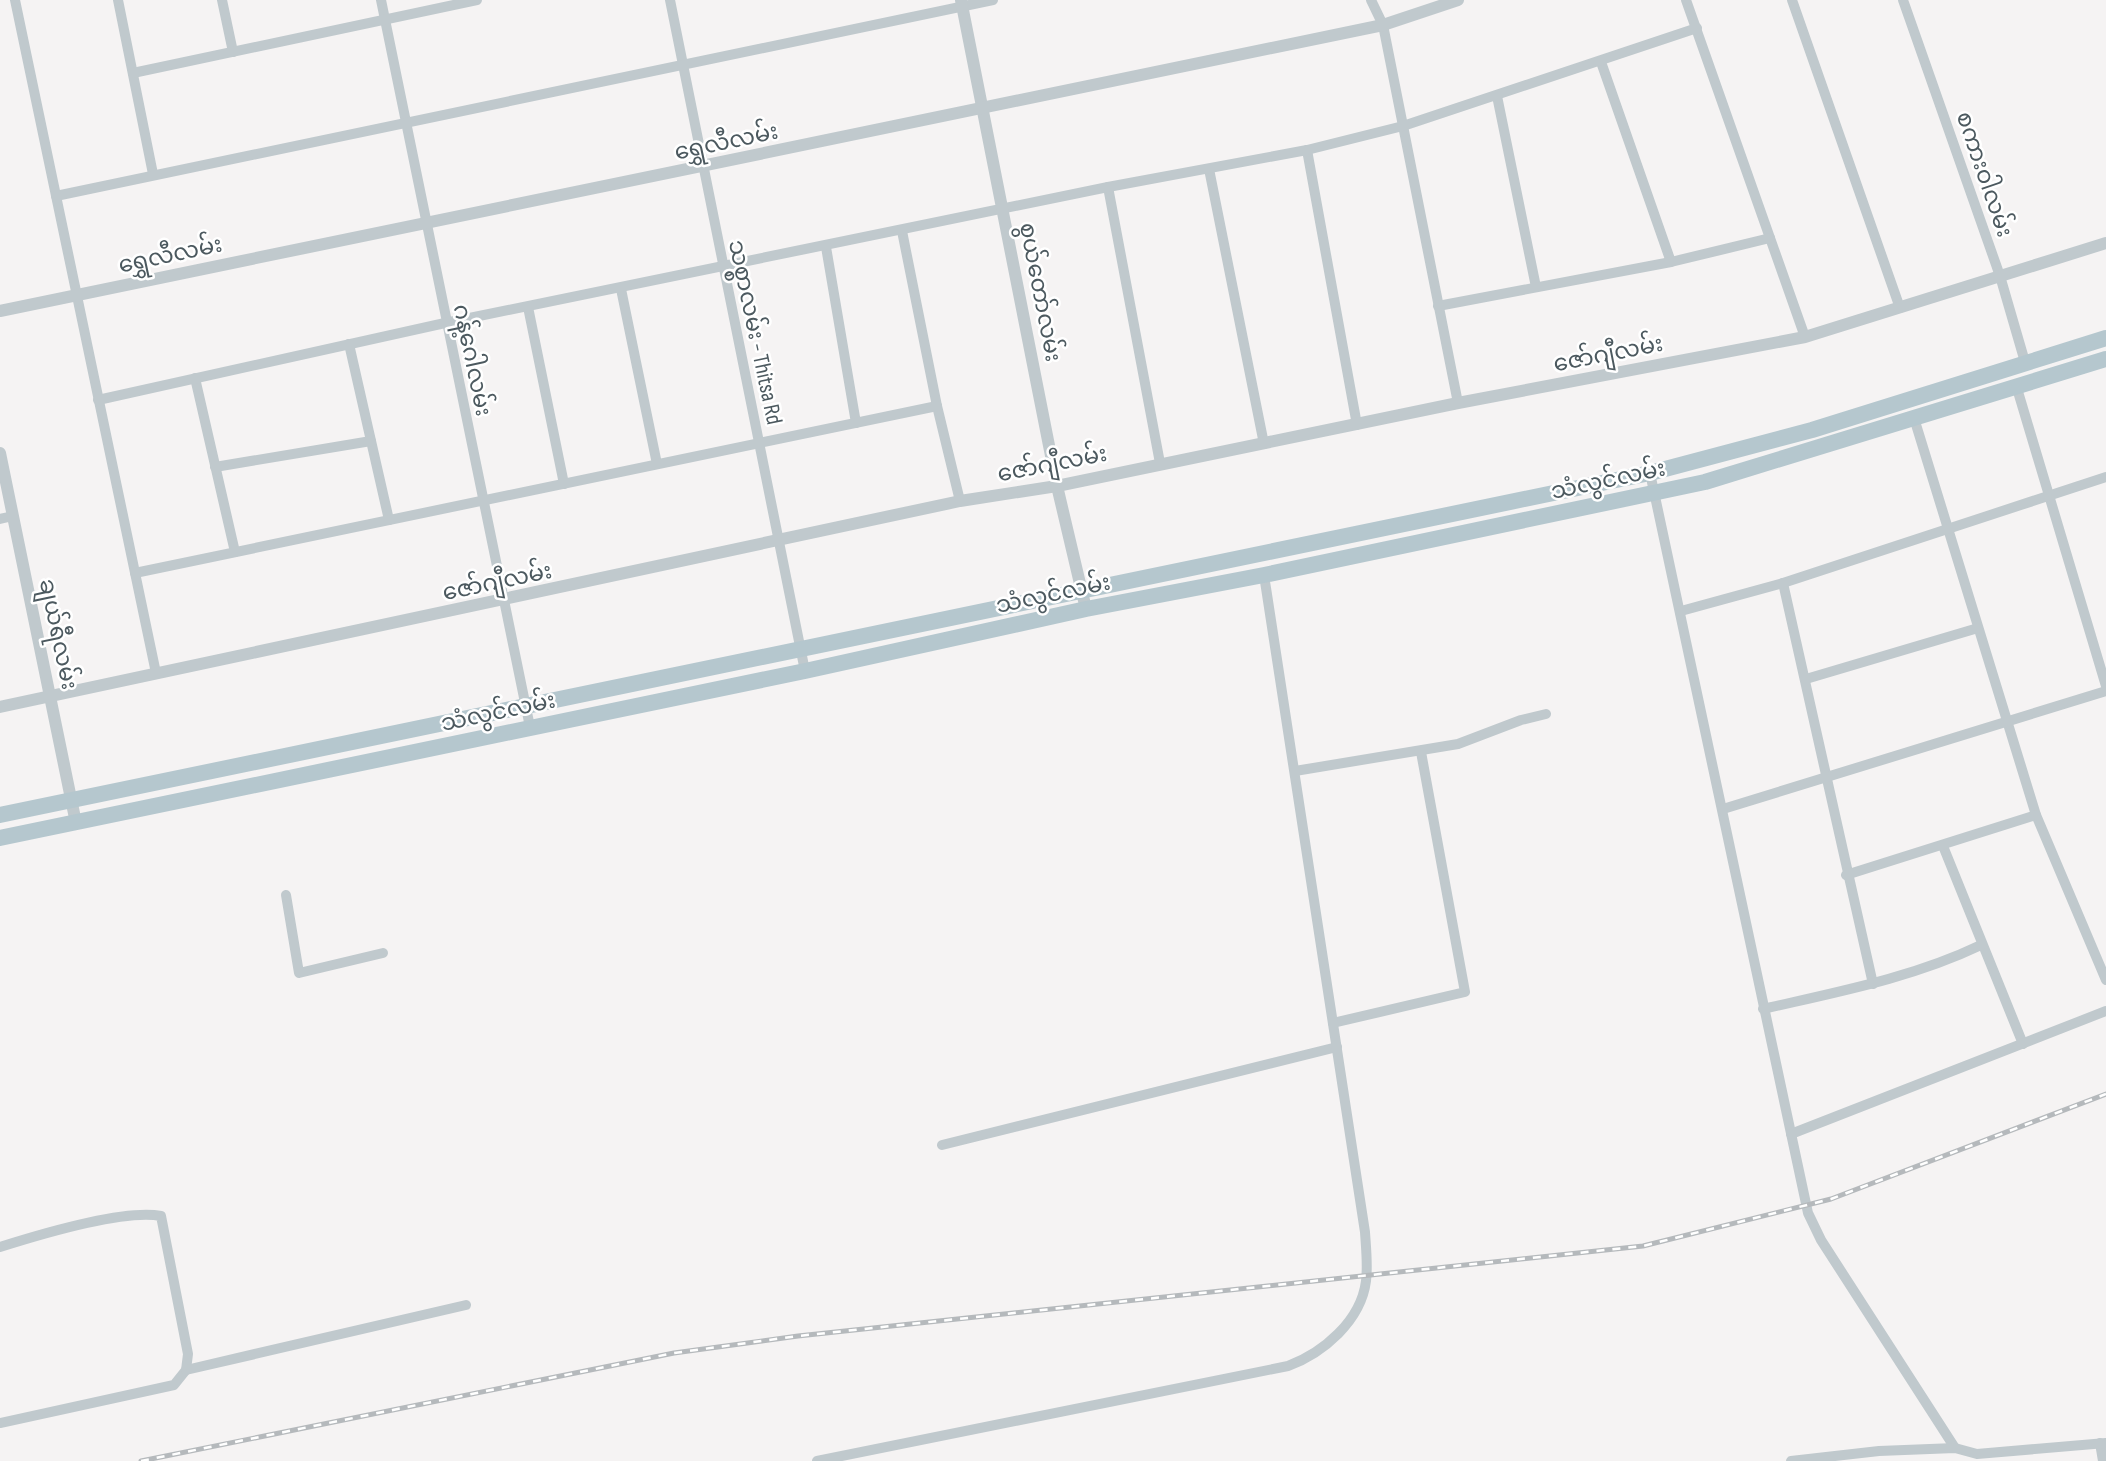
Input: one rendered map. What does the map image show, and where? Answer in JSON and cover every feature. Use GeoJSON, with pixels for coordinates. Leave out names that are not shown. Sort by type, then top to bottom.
{"type":"FeatureCollection","features":[{"type":"Feature","properties":{"kind":"main road","name":"သံလွင်လမ်း"},"geometry":{"type":"LineString","coordinates":[[0,815],[802,651],[1650,473],[1812,430],[2106,338]]}},
{"type":"Feature","properties":{"kind":"main road","name":"သံလွင်လမ်း"},"geometry":{"type":"LineString","coordinates":[[0,838],[805,671],[1086,608],[1264,575],[1705,482],[2106,359]]}},
{"type":"Feature","properties":{"kind":"main road"},"geometry":{"type":"LineString","coordinates":[[1360,533],[1363,553]]}},
{"type":"Feature","properties":{"kind":"main road"},"geometry":{"type":"LineString","coordinates":[[302,753],[306,774]]}},
{"type":"Feature","properties":{"kind":"street"},"geometry":{"type":"LineString","coordinates":[[15,0],[156,673]]}},
{"type":"Feature","properties":{"kind":"street"},"geometry":{"type":"LineString","coordinates":[[118,0],[153,174]]}},
{"type":"Feature","properties":{"kind":"street"},"geometry":{"type":"LineString","coordinates":[[222,0],[233,52]]}},
{"type":"Feature","properties":{"kind":"street","name":"ဂန့်ဂေါလမ်း"},"geometry":{"type":"LineString","coordinates":[[381,0],[424,222],[530,727]]}},
{"type":"Feature","properties":{"kind":"street"},"geometry":{"type":"LineString","coordinates":[[133,73],[477,0]]}},
{"type":"Feature","properties":{"kind":"street","name":"သစ္စာလမ်း - Thitsa Rd"},"geometry":{"type":"LineString","coordinates":[[670,0],[805,671]]}},
{"type":"Feature","properties":{"kind":"street"},"geometry":{"type":"LineString","coordinates":[[56,196],[404,121],[682,65],[961,3],[993,0]]}},
{"type":"Feature","properties":{"kind":"street"},"geometry":{"type":"LineString","coordinates":[[1371,0],[1382,25],[1458,403]]}},
{"type":"Feature","properties":{"kind":"street","name":"ရွှေလီလမ်း"},"geometry":{"type":"LineString","coordinates":[[0,311],[424,222],[703,168],[1382,25],[1458,0]]}},
{"type":"Feature","properties":{"kind":"street"},"geometry":{"type":"LineString","coordinates":[[1686,0],[1805,337]]}},
{"type":"Feature","properties":{"kind":"street"},"geometry":{"type":"LineString","coordinates":[[1792,0],[1900,308]]}},
{"type":"Feature","properties":{"kind":"street","name":"စကားဝါလမ်း"},"geometry":{"type":"LineString","coordinates":[[1903,0],[2000,276],[2025,362]]}},
{"type":"Feature","properties":{"kind":"street","name":"စွယ်တော်လမ်း"},"geometry":{"type":"LineString","coordinates":[[961,3],[1057,486],[1086,608]]}},
{"type":"Feature","properties":{"kind":"street"},"geometry":{"type":"LineString","coordinates":[[98,400],[445,323],[826,247],[1108,187],[1307,150],[1403,127],[1696,28]]}},
{"type":"Feature","properties":{"kind":"street"},"geometry":{"type":"LineString","coordinates":[[1601,62],[1671,262]]}},
{"type":"Feature","properties":{"kind":"street"},"geometry":{"type":"LineString","coordinates":[[1497,96],[1536,287]]}},
{"type":"Feature","properties":{"kind":"street"},"geometry":{"type":"LineString","coordinates":[[1307,150],[1357,425]]}},
{"type":"Feature","properties":{"kind":"street"},"geometry":{"type":"LineString","coordinates":[[1209,169],[1264,444]]}},
{"type":"Feature","properties":{"kind":"street"},"geometry":{"type":"LineString","coordinates":[[1108,187],[1160,463]]}},
{"type":"Feature","properties":{"kind":"street"},"geometry":{"type":"LineString","coordinates":[[902,231],[937,406],[960,501]]}},
{"type":"Feature","properties":{"kind":"street"},"geometry":{"type":"LineString","coordinates":[[1438,306],[1671,262],[1770,238]]}},
{"type":"Feature","properties":{"kind":"street","name":"ဇော်ဂျီလမ်း"},"geometry":{"type":"LineString","coordinates":[[0,707],[960,501],[1057,486],[1458,403],[1805,337],[2106,243]]}},
{"type":"Feature","properties":{"kind":"street"},"geometry":{"type":"LineString","coordinates":[[826,247],[856,423]]}},
{"type":"Feature","properties":{"kind":"street"},"geometry":{"type":"LineString","coordinates":[[621,289],[657,464]]}},
{"type":"Feature","properties":{"kind":"street"},"geometry":{"type":"LineString","coordinates":[[528,307],[564,484]]}},
{"type":"Feature","properties":{"kind":"street"},"geometry":{"type":"LineString","coordinates":[[349,344],[389,520]]}},
{"type":"Feature","properties":{"kind":"street"},"geometry":{"type":"LineString","coordinates":[[1723,809],[2106,689],[2049,495],[2023,383],[2025,362]]}},
{"type":"Feature","properties":{"kind":"street"},"geometry":{"type":"LineString","coordinates":[[195,378],[234,552]]}},
{"type":"Feature","properties":{"kind":"street"},"geometry":{"type":"LineString","coordinates":[[135,573],[937,406]]}},
{"type":"Feature","properties":{"kind":"street"},"geometry":{"type":"LineString","coordinates":[[1914,418],[2036,815],[2106,980]]}},
{"type":"Feature","properties":{"kind":"street"},"geometry":{"type":"LineString","coordinates":[[215,467],[371,441]]}},
{"type":"Feature","properties":{"kind":"street","name":"ချယ်ရီလမ်း"},"geometry":{"type":"LineString","coordinates":[[0,453],[6,517],[50,695],[76,823]]}},
{"type":"Feature","properties":{"kind":"street"},"geometry":{"type":"LineString","coordinates":[[1650,473],[1681,611],[1698,708],[1723,809],[1763,1009],[1812,1222],[1955,1448]]}},
{"type":"Feature","properties":{"kind":"street"},"geometry":{"type":"LineString","coordinates":[[1681,611],[1783,583],[1949,526],[2106,477]]}},
{"type":"Feature","properties":{"kind":"street"},"geometry":{"type":"LineString","coordinates":[[817,1461],[872,1456],[1288,1366],[1316,1353],[1332,1341],[1361,1298],[1367,1263],[1264,575]]}},
{"type":"Feature","properties":{"kind":"street"},"geometry":{"type":"LineString","coordinates":[[1783,583],[1806,679],[1846,875],[1873,984]]}},
{"type":"Feature","properties":{"kind":"street"},"geometry":{"type":"LineString","coordinates":[[1806,679],[1978,628]]}},
{"type":"Feature","properties":{"kind":"street"},"geometry":{"type":"LineString","coordinates":[[1295,771],[1458,744],[1521,720],[1546,715]]}},
{"type":"Feature","properties":{"kind":"street"},"geometry":{"type":"LineString","coordinates":[[1333,1023],[1465,992],[1421,752]]}},
{"type":"Feature","properties":{"kind":"street"},"geometry":{"type":"LineString","coordinates":[[1846,875],[2036,815]]}},
{"type":"Feature","properties":{"kind":"street"},"geometry":{"type":"LineString","coordinates":[[1943,846],[2023,1045]]}},
{"type":"Feature","properties":{"kind":"street"},"geometry":{"type":"LineString","coordinates":[[286,895],[299,972],[383,953]]}},
{"type":"Feature","properties":{"kind":"street"},"geometry":{"type":"LineString","coordinates":[[1763,1009],[1873,984],[1948,960],[1981,945]]}},
{"type":"Feature","properties":{"kind":"street"},"geometry":{"type":"LineString","coordinates":[[1791,1134],[2106,1011]]}},
{"type":"Feature","properties":{"kind":"street"},"geometry":{"type":"LineString","coordinates":[[942,1145],[1336,1047]]}},
{"type":"Feature","properties":{"kind":"street"},"geometry":{"type":"LineString","coordinates":[[0,1247],[99,1220],[149,1214],[161,1216],[188,1354],[186,1370],[174,1385],[0,1423]]}},
{"type":"Feature","properties":{"kind":"street"},"geometry":{"type":"LineString","coordinates":[[186,1370],[466,1305]]}},
{"type":"Feature","properties":{"kind":"street"},"geometry":{"type":"LineString","coordinates":[[1791,1461],[1880,1451],[1955,1448],[1978,1457],[2103,1443],[2103,1461]]}},
{"type":"Feature","properties":{"kind":"railway"},"geometry":{"type":"LineString","coordinates":[[141,1461],[674,1353],[798,1336],[1643,1246],[1831,1199],[2106,1094]]}}]}
